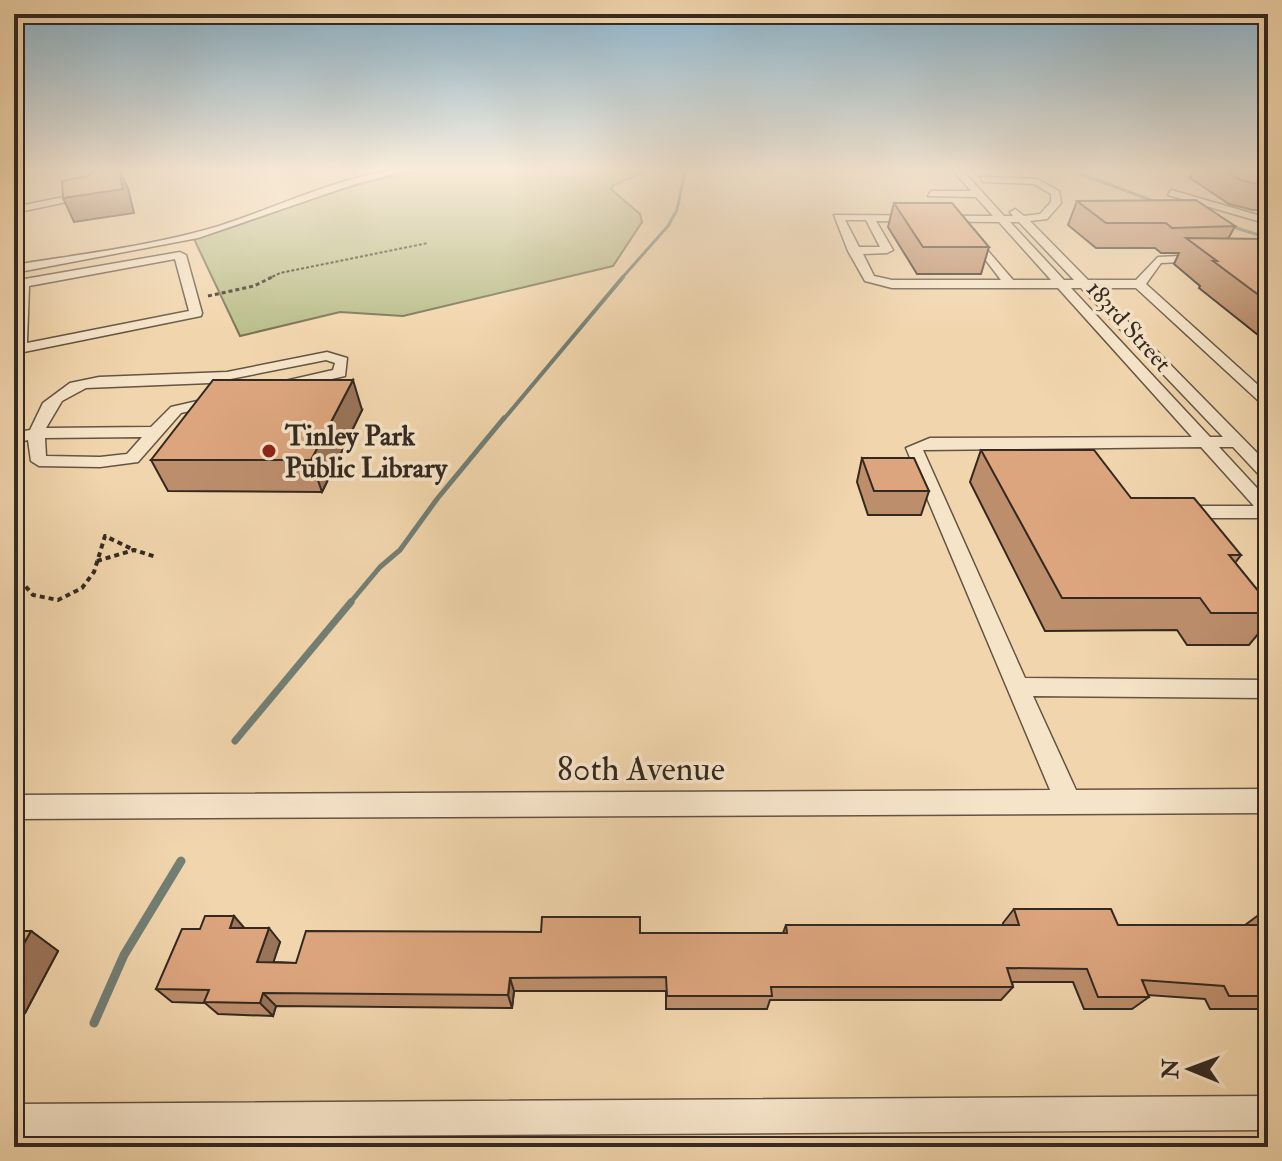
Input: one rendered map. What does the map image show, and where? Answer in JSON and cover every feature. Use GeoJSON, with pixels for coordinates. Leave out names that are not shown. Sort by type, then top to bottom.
{"type":"FeatureCollection","features":[{"type":"Feature","properties":{"kind":"street"},"geometry":{"type":"LineString","coordinates":[[14,269],[95,255],[229,225]]}},
{"type":"Feature","properties":{"kind":"street"},"geometry":{"type":"LineString","coordinates":[[842,225],[863,271],[878,282],[1139,284],[1268,402]]}},
{"type":"Feature","properties":{"kind":"street"},"geometry":{"type":"LineString","coordinates":[[854,251],[888,249],[874,225]]}},
{"type":"Feature","properties":{"kind":"street"},"geometry":{"type":"LineString","coordinates":[[964,225],[1009,283]]}},
{"type":"Feature","properties":{"kind":"street","name":"183rd Street"},"geometry":{"type":"LineString","coordinates":[[1007,225],[1268,512]]}},
{"type":"Feature","properties":{"kind":"street","name":"183rd Street"},"geometry":{"type":"LineString","coordinates":[[1027,225],[1268,474]]}},
{"type":"Feature","properties":{"kind":"street"},"geometry":{"type":"LineString","coordinates":[[95,255],[97,270]]}},
{"type":"Feature","properties":{"kind":"street"},"geometry":{"type":"LineString","coordinates":[[180,255],[194,299],[196,313],[17,349],[23,283],[180,255]]}},
{"type":"Feature","properties":{"kind":"street"},"geometry":{"type":"LineString","coordinates":[[1139,284],[1158,260],[1209,258]]}},
{"type":"Feature","properties":{"kind":"street"},"geometry":{"type":"LineString","coordinates":[[327,356],[342,361],[340,373],[176,410],[132,458],[100,462],[39,461],[35,449],[37,433],[53,398],[77,385],[238,376],[327,356]]}},
{"type":"Feature","properties":{"kind":"street"},"geometry":{"type":"LineString","coordinates":[[14,438],[37,433],[158,432]]}},
{"type":"Feature","properties":{"kind":"street"},"geometry":{"type":"LineString","coordinates":[[1062,442],[1077,464]]}},
{"type":"Feature","properties":{"kind":"street"},"geometry":{"type":"LineString","coordinates":[[1068,802],[914,448],[922,443],[1236,442]]}},
{"type":"Feature","properties":{"kind":"street"},"geometry":{"type":"LineString","coordinates":[[1208,537],[1180,512],[1268,512]]}},
{"type":"Feature","properties":{"kind":"street"},"geometry":{"type":"LineString","coordinates":[[1016,687],[1268,689]]}},
{"type":"Feature","properties":{"kind":"street","name":"80th Avenue"},"geometry":{"type":"LineString","coordinates":[[14,807],[1268,801]]}},
{"type":"Feature","properties":{"kind":"street"},"geometry":{"type":"LineString","coordinates":[[14,1121],[1268,1113]]}},
{"type":"Feature","properties":{"kind":"path"},"geometry":{"type":"LineString","coordinates":[[194,299],[254,286],[280,273],[428,243]]}},
{"type":"Feature","properties":{"kind":"path"},"geometry":{"type":"LineString","coordinates":[[14,573],[33,595],[58,600],[82,588],[94,572],[105,536],[156,557]]}},
{"type":"Feature","properties":{"kind":"path"},"geometry":{"type":"LineString","coordinates":[[97,561],[134,550]]}},
{"type":"Feature","properties":{"kind":"green space"},"geometry":{"type":"Polygon","coordinates":[[[237,225],[640,225],[613,266],[403,316],[340,312],[240,336],[194,239],[237,225]]]}},
{"type":"Feature","properties":{"kind":"building"},"geometry":{"type":"Polygon","coordinates":[[[909,225],[971,225],[989,247],[923,247],[909,225]]]}},
{"type":"Feature","properties":{"kind":"building"},"geometry":{"type":"Polygon","coordinates":[[[1169,225],[1235,226],[1172,228],[1169,225]]]}},
{"type":"Feature","properties":{"kind":"building"},"geometry":{"type":"Polygon","coordinates":[[[1186,238],[1268,239],[1268,302],[1213,261],[1217,261],[1186,238]]]}},
{"type":"Feature","properties":{"kind":"building"},"geometry":{"type":"Polygon","coordinates":[[[213,380],[353,380],[311,460],[151,460],[213,380]]]}},
{"type":"Feature","properties":{"kind":"building"},"geometry":{"type":"Polygon","coordinates":[[[981,450],[1094,450],[1131,498],[1194,498],[1241,555],[1229,555],[1268,603],[1268,613],[1211,613],[1200,598],[1062,598],[981,450]]]}},
{"type":"Feature","properties":{"kind":"building"},"geometry":{"type":"Polygon","coordinates":[[[862,458],[914,458],[929,491],[874,491],[862,458]]]}},
{"type":"Feature","properties":{"kind":"building"},"geometry":{"type":"Polygon","coordinates":[[[1014,909],[1111,909],[1118,925],[1266,925],[1260,914],[1268,914],[1268,996],[1229,996],[1224,986],[1142,980],[1149,997],[1098,997],[1087,969],[1007,968],[1013,987],[771,987],[772,996],[667,996],[666,977],[510,978],[508,995],[263,993],[260,1003],[204,1002],[209,990],[156,989],[182,929],[200,929],[205,916],[234,916],[230,928],[269,928],[257,962],[296,963],[306,931],[541,932],[542,917],[640,917],[640,933],[787,933],[786,925],[1019,925],[1014,909]]]}},
{"type":"Feature","properties":{"kind":"building"},"geometry":{"type":"Polygon","coordinates":[[[14,931],[31,931],[14,961],[14,931]]]}},
{"type":"Feature","properties":{"kind":"waterway"},"geometry":{"type":"LineString","coordinates":[[621,279],[668,225]]}},
{"type":"Feature","properties":{"kind":"waterway"},"geometry":{"type":"LineString","coordinates":[[1228,225],[1268,238]]}},
{"type":"Feature","properties":{"kind":"waterway"},"geometry":{"type":"LineString","coordinates":[[503,420],[623,277]]}},
{"type":"Feature","properties":{"kind":"waterway"},"geometry":{"type":"LineString","coordinates":[[349,604],[380,567],[400,550],[437,499],[504,418]]}},
{"type":"Feature","properties":{"kind":"waterway"},"geometry":{"type":"LineString","coordinates":[[235,741],[351,602]]}},
{"type":"Feature","properties":{"kind":"waterway"},"geometry":{"type":"LineString","coordinates":[[94,1023],[124,955],[181,861]]}},
{"type":"Feature","properties":{"kind":"place","name":"Tinley Park Public Library"},"geometry":{"type":"Point","coordinates":[269,451]}}]}
